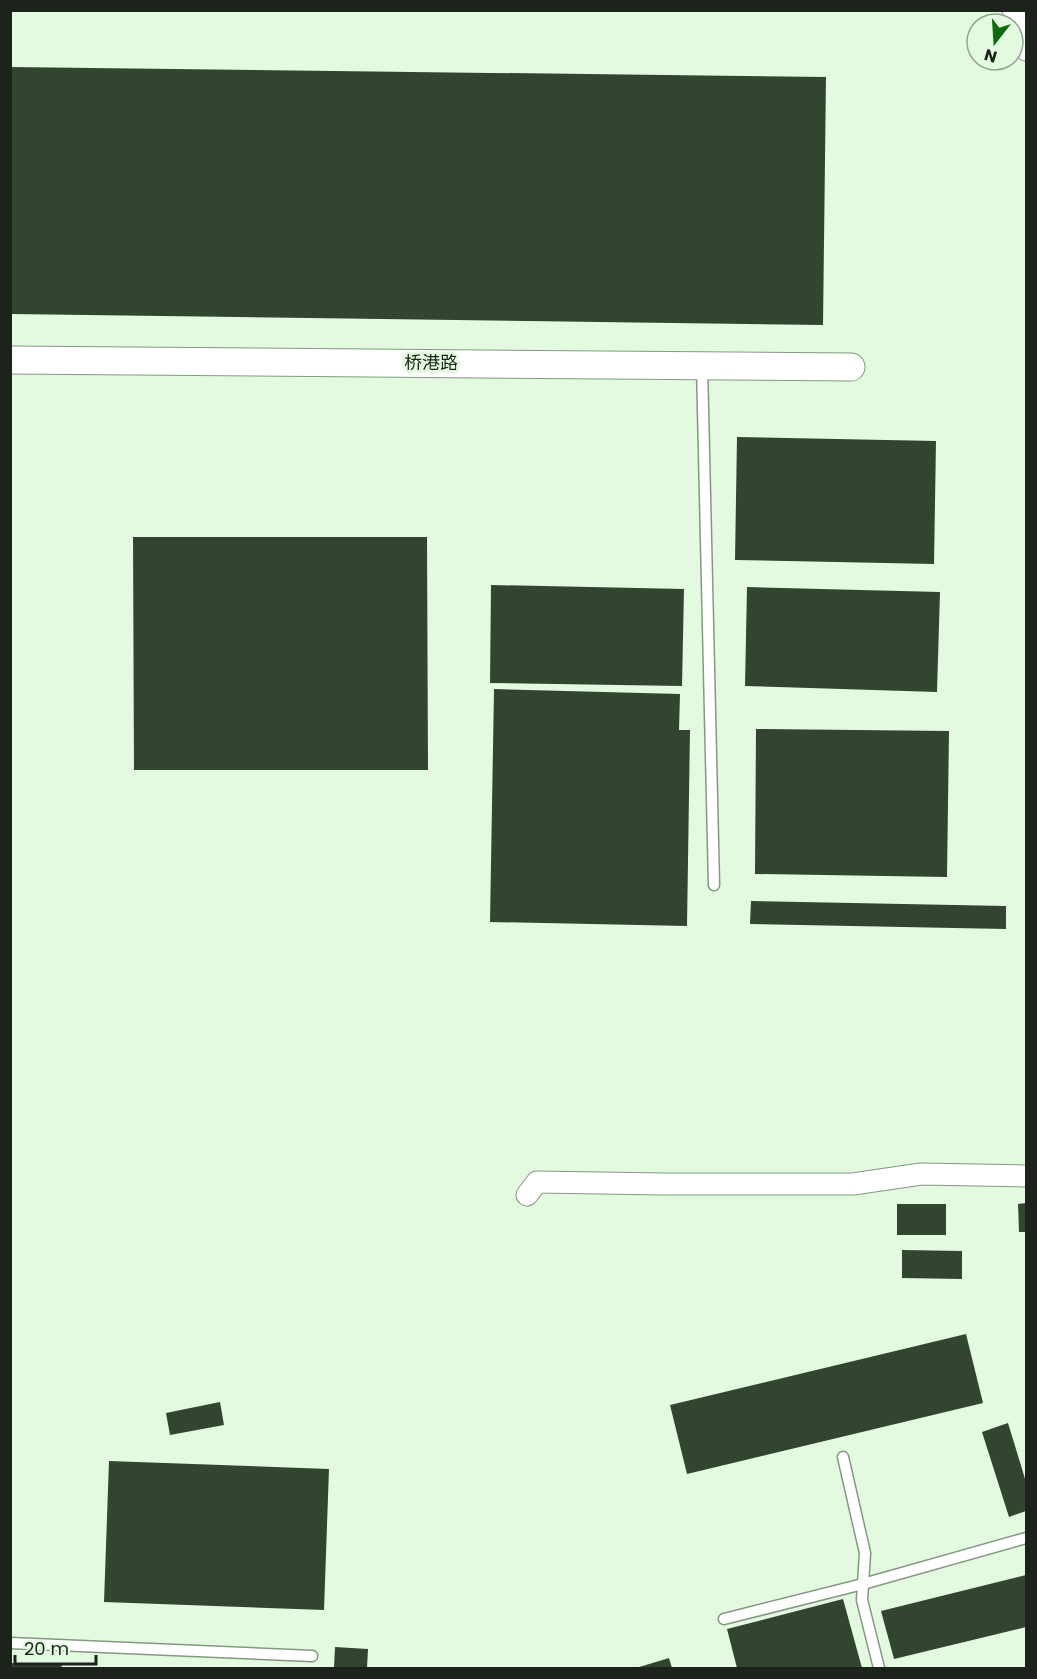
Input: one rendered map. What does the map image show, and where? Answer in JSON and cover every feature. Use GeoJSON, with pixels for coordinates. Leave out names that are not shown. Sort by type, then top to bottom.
{"type":"FeatureCollection","features":[{"type":"Feature","properties":{"kind":"street"},"geometry":{"type":"LineString","coordinates":[[1013,10],[1026,50]]}},
{"type":"Feature","properties":{"kind":"street","name":"桥港路"},"geometry":{"type":"LineString","coordinates":[[10,360],[851,367]]}},
{"type":"Feature","properties":{"kind":"street"},"geometry":{"type":"LineString","coordinates":[[528,1195],[537,1182],[853,1184],[921,1174],[1026,1176]]}},
{"type":"Feature","properties":{"kind":"lane"},"geometry":{"type":"LineString","coordinates":[[702,365],[714,885]]}},
{"type":"Feature","properties":{"kind":"lane"},"geometry":{"type":"LineString","coordinates":[[843,1457],[865,1553],[862,1600],[879,1668]]}},
{"type":"Feature","properties":{"kind":"lane"},"geometry":{"type":"LineString","coordinates":[[724,1619],[864,1584],[1026,1538]]}},
{"type":"Feature","properties":{"kind":"lane"},"geometry":{"type":"LineString","coordinates":[[10,1643],[312,1656]]}},
{"type":"Feature","properties":{"kind":"building"},"geometry":{"type":"Polygon","coordinates":[[[10,67],[826,77],[823,325],[10,314],[10,67]]]}},
{"type":"Feature","properties":{"kind":"building"},"geometry":{"type":"Polygon","coordinates":[[[737,437],[936,441],[934,564],[735,560],[737,437]]]}},
{"type":"Feature","properties":{"kind":"building"},"geometry":{"type":"Polygon","coordinates":[[[133,537],[427,537],[428,770],[134,770],[133,537]]]}},
{"type":"Feature","properties":{"kind":"building"},"geometry":{"type":"Polygon","coordinates":[[[491,585],[684,589],[682,686],[490,683],[491,585]]]}},
{"type":"Feature","properties":{"kind":"building"},"geometry":{"type":"Polygon","coordinates":[[[747,587],[940,592],[937,692],[745,686],[747,587]]]}},
{"type":"Feature","properties":{"kind":"building"},"geometry":{"type":"Polygon","coordinates":[[[494,689],[680,694],[679,730],[690,730],[687,926],[490,922],[494,689]]]}},
{"type":"Feature","properties":{"kind":"building"},"geometry":{"type":"Polygon","coordinates":[[[756,729],[949,731],[947,877],[755,874],[756,729]]]}},
{"type":"Feature","properties":{"kind":"building"},"geometry":{"type":"Polygon","coordinates":[[[751,901],[1006,906],[1006,929],[750,924],[751,901]]]}},
{"type":"Feature","properties":{"kind":"building"},"geometry":{"type":"Polygon","coordinates":[[[1026,1203],[1026,1232],[1019,1232],[1018,1204],[1026,1203]]]}},
{"type":"Feature","properties":{"kind":"building"},"geometry":{"type":"Polygon","coordinates":[[[897,1204],[946,1204],[946,1235],[897,1235],[897,1204]]]}},
{"type":"Feature","properties":{"kind":"building"},"geometry":{"type":"Polygon","coordinates":[[[902,1250],[962,1251],[962,1279],[902,1278],[902,1250]]]}},
{"type":"Feature","properties":{"kind":"building"},"geometry":{"type":"Polygon","coordinates":[[[966,1334],[983,1403],[687,1474],[670,1405],[966,1334]]]}},
{"type":"Feature","properties":{"kind":"building"},"geometry":{"type":"Polygon","coordinates":[[[220,1402],[224,1425],[170,1435],[166,1413],[220,1402]]]}},
{"type":"Feature","properties":{"kind":"building"},"geometry":{"type":"Polygon","coordinates":[[[1008,1423],[1026,1482],[1026,1511],[1009,1517],[982,1432],[1008,1423]]]}},
{"type":"Feature","properties":{"kind":"building"},"geometry":{"type":"Polygon","coordinates":[[[109,1461],[329,1469],[324,1610],[104,1602],[109,1461]]]}},
{"type":"Feature","properties":{"kind":"building"},"geometry":{"type":"Polygon","coordinates":[[[1026,1575],[1026,1627],[894,1659],[881,1611],[1026,1575]]]}},
{"type":"Feature","properties":{"kind":"building"},"geometry":{"type":"Polygon","coordinates":[[[843,1599],[862,1668],[737,1668],[727,1629],[843,1599]]]}},
{"type":"Feature","properties":{"kind":"building"},"geometry":{"type":"Polygon","coordinates":[[[335,1647],[368,1649],[367,1668],[334,1668],[335,1647]]]}},
{"type":"Feature","properties":{"kind":"building"},"geometry":{"type":"Polygon","coordinates":[[[669,1658],[672,1668],[636,1668],[669,1658]]]}},
{"type":"Feature","properties":{"kind":"building"},"geometry":{"type":"Polygon","coordinates":[[[10,1663],[62,1665],[61,1668],[10,1668],[10,1663]]]}}]}
